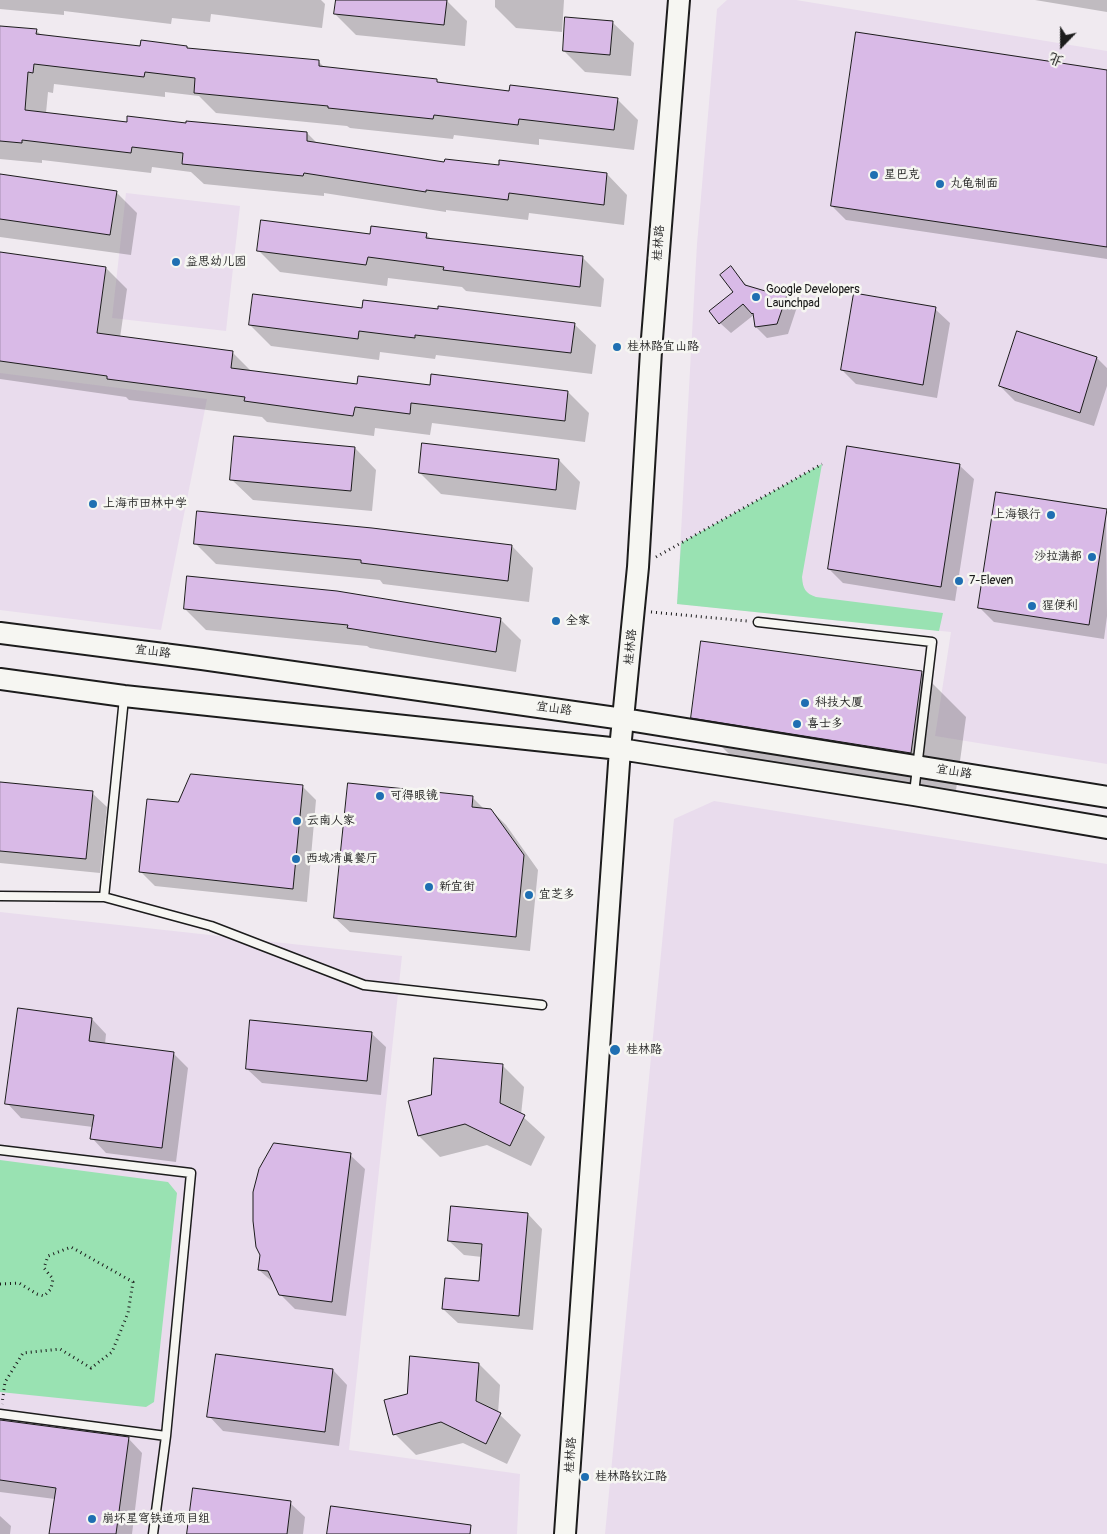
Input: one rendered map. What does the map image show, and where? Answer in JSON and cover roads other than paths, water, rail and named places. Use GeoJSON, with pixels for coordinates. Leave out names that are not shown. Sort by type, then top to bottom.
{"type":"FeatureCollection","features":[{"type":"Feature","properties":{"kind":"main road","name":"桂林路"},"geometry":{"type":"LineString","coordinates":[[565,1534],[620,749],[635,611],[651,351],[679,0]]}},
{"type":"Feature","properties":{"kind":"main road","name":"宜山路"},"geometry":{"type":"LineString","coordinates":[[0,633],[202,658],[623,719],[1107,797]]}},
{"type":"Feature","properties":{"kind":"main road"},"geometry":{"type":"LineString","coordinates":[[0,679],[124,696],[620,749],[914,794],[1107,828]]}},
{"type":"Feature","properties":{"kind":"lane"},"geometry":{"type":"LineString","coordinates":[[758,622],[932,642],[914,794]]}},
{"type":"Feature","properties":{"kind":"lane"},"geometry":{"type":"LineString","coordinates":[[104,898],[124,696]]}},
{"type":"Feature","properties":{"kind":"lane"},"geometry":{"type":"LineString","coordinates":[[0,896],[104,898],[212,926],[364,985],[542,1005]]}},
{"type":"Feature","properties":{"kind":"lane"},"geometry":{"type":"LineString","coordinates":[[0,1150],[191,1173],[166,1436],[153,1534]]}},
{"type":"Feature","properties":{"kind":"lane"},"geometry":{"type":"LineString","coordinates":[[0,1414],[166,1436]]}},
{"type":"Feature","properties":{"kind":"place","name":"星巴克"},"geometry":{"type":"Point","coordinates":[874,175]}},
{"type":"Feature","properties":{"kind":"place","name":"丸龟制面"},"geometry":{"type":"Point","coordinates":[940,184]}},
{"type":"Feature","properties":{"kind":"place","name":"益思幼儿园"},"geometry":{"type":"Point","coordinates":[176,262]}},
{"type":"Feature","properties":{"kind":"place","name":"Google Developers Launchpad"},"geometry":{"type":"Point","coordinates":[756,297]}},
{"type":"Feature","properties":{"kind":"place","name":"桂林路宜山路"},"geometry":{"type":"Point","coordinates":[617,347]}},
{"type":"Feature","properties":{"kind":"place","name":"上海市田林中学"},"geometry":{"type":"Point","coordinates":[93,504]}},
{"type":"Feature","properties":{"kind":"place","name":"上海银行"},"geometry":{"type":"Point","coordinates":[1051,515]}},
{"type":"Feature","properties":{"kind":"place","name":"沙拉满都"},"geometry":{"type":"Point","coordinates":[1092,557]}},
{"type":"Feature","properties":{"kind":"place","name":"7-Eleven"},"geometry":{"type":"Point","coordinates":[959,581]}},
{"type":"Feature","properties":{"kind":"place","name":"猩便利"},"geometry":{"type":"Point","coordinates":[1032,606]}},
{"type":"Feature","properties":{"kind":"place","name":"全家"},"geometry":{"type":"Point","coordinates":[556,621]}},
{"type":"Feature","properties":{"kind":"place","name":"科技大厦"},"geometry":{"type":"Point","coordinates":[805,703]}},
{"type":"Feature","properties":{"kind":"place","name":"喜士多"},"geometry":{"type":"Point","coordinates":[797,724]}},
{"type":"Feature","properties":{"kind":"place","name":"可得眼镜"},"geometry":{"type":"Point","coordinates":[380,796]}},
{"type":"Feature","properties":{"kind":"place","name":"云南人家"},"geometry":{"type":"Point","coordinates":[297,821]}},
{"type":"Feature","properties":{"kind":"place","name":"西域凊真餐厅"},"geometry":{"type":"Point","coordinates":[296,859]}},
{"type":"Feature","properties":{"kind":"place","name":"新宜街"},"geometry":{"type":"Point","coordinates":[429,887]}},
{"type":"Feature","properties":{"kind":"place","name":"宜芝多"},"geometry":{"type":"Point","coordinates":[529,895]}},
{"type":"Feature","properties":{"kind":"place","name":"桂林路"},"geometry":{"type":"Point","coordinates":[615,1050]}},
{"type":"Feature","properties":{"kind":"place","name":"桂林路钦江路"},"geometry":{"type":"Point","coordinates":[585,1477]}},
{"type":"Feature","properties":{"kind":"place","name":"崩坏星穹铁道项目组"},"geometry":{"type":"Point","coordinates":[92,1519]}}]}
